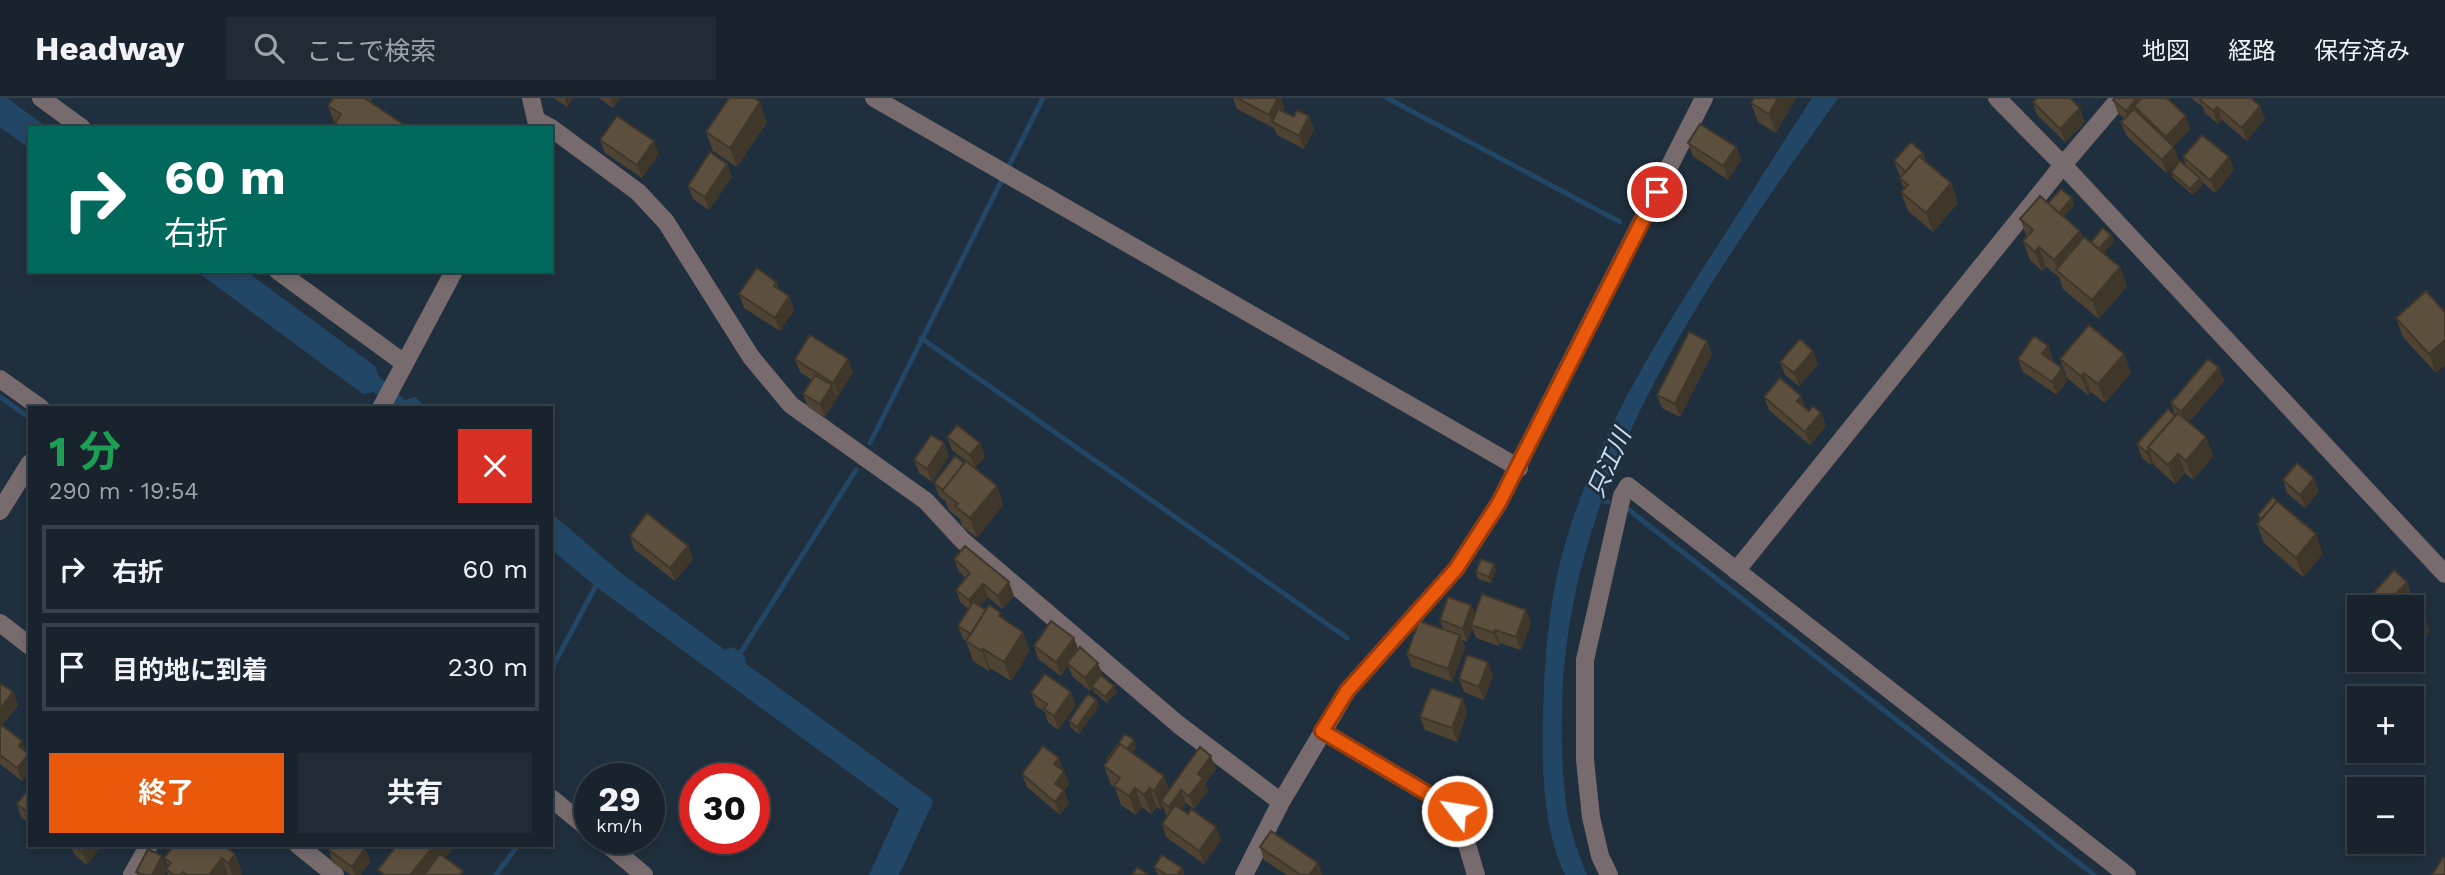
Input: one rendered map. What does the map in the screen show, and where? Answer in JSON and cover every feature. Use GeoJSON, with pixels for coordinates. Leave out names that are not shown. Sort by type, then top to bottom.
{"type":"FeatureCollection","features":[{"type":"Feature","properties":{"kind":"street"},"geometry":{"type":"LineString","coordinates":[[41,98],[79,126]]}},
{"type":"Feature","properties":{"kind":"street"},"geometry":{"type":"LineString","coordinates":[[531,98],[542,126]]}},
{"type":"Feature","properties":{"kind":"street"},"geometry":{"type":"LineString","coordinates":[[542,126],[543,98]]}},
{"type":"Feature","properties":{"kind":"street"},"geometry":{"type":"LineString","coordinates":[[874,98],[1519,468]]}},
{"type":"Feature","properties":{"kind":"street"},"geometry":{"type":"LineString","coordinates":[[1244,875],[1281,802],[1347,691],[1456,569],[1499,503],[1704,98]]}},
{"type":"Feature","properties":{"kind":"street"},"geometry":{"type":"LineString","coordinates":[[1997,98],[2063,165],[2445,574]]}},
{"type":"Feature","properties":{"kind":"street"},"geometry":{"type":"LineString","coordinates":[[1736,571],[2120,98]]}},
{"type":"Feature","properties":{"kind":"street"},"geometry":{"type":"LineString","coordinates":[[553,134],[638,192],[666,222],[751,357],[791,405],[926,501],[962,540],[1179,725],[1281,802]]}},
{"type":"Feature","properties":{"kind":"street"},"geometry":{"type":"LineString","coordinates":[[281,273],[404,363]]}},
{"type":"Feature","properties":{"kind":"street"},"geometry":{"type":"LineString","coordinates":[[382,406],[453,273]]}},
{"type":"Feature","properties":{"kind":"street"},"geometry":{"type":"LineString","coordinates":[[0,379],[38,406]]}},
{"type":"Feature","properties":{"kind":"street"},"geometry":{"type":"LineString","coordinates":[[0,511],[28,466]]}},
{"type":"Feature","properties":{"kind":"street"},"geometry":{"type":"LineString","coordinates":[[1609,875],[1600,856],[1591,817],[1586,771],[1585,660],[1622,496],[1628,486],[2127,875]]}},
{"type":"Feature","properties":{"kind":"street"},"geometry":{"type":"LineString","coordinates":[[0,623],[28,644]]}},
{"type":"Feature","properties":{"kind":"street"},"geometry":{"type":"LineString","coordinates":[[1322,731],[1457,811],[1476,875]]}},
{"type":"Feature","properties":{"kind":"street"},"geometry":{"type":"LineString","coordinates":[[553,800],[574,817]]}},
{"type":"Feature","properties":{"kind":"street"},"geometry":{"type":"LineString","coordinates":[[132,875],[148,847]]}},
{"type":"Feature","properties":{"kind":"street"},"geometry":{"type":"LineString","coordinates":[[300,847],[335,875]]}},
{"type":"Feature","properties":{"kind":"street"},"geometry":{"type":"LineString","coordinates":[[619,854],[644,875]]}},
{"type":"Feature","properties":{"kind":"water"},"geometry":{"type":"Polygon","coordinates":[[[0,98],[7,98],[45,126],[28,126],[28,148],[0,127],[0,98]]]}},
{"type":"Feature","properties":{"kind":"water","name":"只江川"},"geometry":{"type":"Polygon","coordinates":[[[1812,98],[1838,98],[1741,238],[1695,310],[1653,385],[1617,462],[1589,541],[1570,623],[1562,709],[1562,759],[1568,818],[1587,875],[1565,875],[1552,838],[1545,798],[1544,698],[1554,593],[1575,512],[1607,436],[1645,364],[1812,98]]]}},
{"type":"Feature","properties":{"kind":"water"},"geometry":{"type":"Polygon","coordinates":[[[199,273],[249,273],[375,366],[379,377],[405,400],[415,397],[425,406],[392,406],[374,392],[363,394],[199,273]]]}},
{"type":"Feature","properties":{"kind":"water"},"geometry":{"type":"Polygon","coordinates":[[[553,515],[621,573],[725,650],[734,647],[745,657],[746,664],[931,798],[933,802],[899,875],[869,875],[899,809],[595,586],[553,551],[553,515]]]}},
{"type":"Feature","properties":{"kind":"building"},"geometry":{"type":"Polygon","coordinates":[[[333,98],[364,98],[406,126],[339,126],[335,123],[341,114],[328,106],[333,98]]]}},
{"type":"Feature","properties":{"kind":"building"},"geometry":{"type":"Polygon","coordinates":[[[729,98],[754,98],[760,102],[730,148],[706,132],[729,98]]]}},
{"type":"Feature","properties":{"kind":"building"},"geometry":{"type":"Polygon","coordinates":[[[1237,98],[1278,98],[1269,115],[1237,98]]]}},
{"type":"Feature","properties":{"kind":"building"},"geometry":{"type":"Polygon","coordinates":[[[1754,98],[1778,98],[1769,114],[1751,103],[1754,98]]]}},
{"type":"Feature","properties":{"kind":"building"},"geometry":{"type":"Polygon","coordinates":[[[2037,98],[2070,98],[2080,108],[2060,129],[2033,102],[2037,98]]]}},
{"type":"Feature","properties":{"kind":"building"},"geometry":{"type":"Polygon","coordinates":[[[2137,98],[2126,111],[2113,100],[2137,98]]]}},
{"type":"Feature","properties":{"kind":"building"},"geometry":{"type":"Polygon","coordinates":[[[2142,98],[2167,98],[2186,116],[2166,137],[2134,106],[2142,98]]]}},
{"type":"Feature","properties":{"kind":"building"},"geometry":{"type":"Polygon","coordinates":[[[2251,98],[2260,106],[2242,128],[2217,107],[2213,111],[2200,100],[2251,98]]]}},
{"type":"Feature","properties":{"kind":"building"},"geometry":{"type":"Polygon","coordinates":[[[1278,109],[1294,117],[1297,110],[1309,116],[1299,136],[1272,122],[1278,109]]]}},
{"type":"Feature","properties":{"kind":"building"},"geometry":{"type":"Polygon","coordinates":[[[2134,109],[2174,147],[2162,160],[2121,122],[2134,109]]]}},
{"type":"Feature","properties":{"kind":"building"},"geometry":{"type":"Polygon","coordinates":[[[617,116],[654,141],[637,165],[600,140],[617,116]]]}},
{"type":"Feature","properties":{"kind":"building"},"geometry":{"type":"Polygon","coordinates":[[[1700,124],[1736,147],[1723,166],[1688,143],[1700,124]]]}},
{"type":"Feature","properties":{"kind":"building"},"geometry":{"type":"Polygon","coordinates":[[[2202,135],[2229,157],[2210,180],[2183,157],[2202,135]]]}},
{"type":"Feature","properties":{"kind":"building"},"geometry":{"type":"Polygon","coordinates":[[[1911,142],[1923,153],[1906,172],[1894,161],[1911,142]]]}},
{"type":"Feature","properties":{"kind":"building"},"geometry":{"type":"Polygon","coordinates":[[[710,152],[727,164],[705,197],[688,186],[710,152]]]}},
{"type":"Feature","properties":{"kind":"building"},"geometry":{"type":"Polygon","coordinates":[[[1919,156],[1951,183],[1926,213],[1901,192],[1908,185],[1900,178],[1919,156]]]}},
{"type":"Feature","properties":{"kind":"building"},"geometry":{"type":"Polygon","coordinates":[[[2180,161],[2200,178],[2190,189],[2171,172],[2180,161]]]}},
{"type":"Feature","properties":{"kind":"building"},"geometry":{"type":"Polygon","coordinates":[[[2061,189],[2072,198],[2059,213],[2048,203],[2061,189]]]}},
{"type":"Feature","properties":{"kind":"building"},"geometry":{"type":"Polygon","coordinates":[[[2040,196],[2080,231],[2054,260],[2039,247],[2035,252],[2023,241],[2033,230],[2020,219],[2040,196]]]}},
{"type":"Feature","properties":{"kind":"building"},"geometry":{"type":"Polygon","coordinates":[[[2103,228],[2111,235],[2099,249],[2091,242],[2103,228]]]}},
{"type":"Feature","properties":{"kind":"building"},"geometry":{"type":"Polygon","coordinates":[[[2084,237],[2120,267],[2092,300],[2056,270],[2084,237]]]}},
{"type":"Feature","properties":{"kind":"building"},"geometry":{"type":"Polygon","coordinates":[[[757,268],[776,282],[774,286],[789,296],[775,318],[739,294],[757,268]]]}},
{"type":"Feature","properties":{"kind":"building"},"geometry":{"type":"Polygon","coordinates":[[[2426,291],[2445,312],[2445,340],[2429,354],[2396,318],[2426,291]]]}},
{"type":"Feature","properties":{"kind":"building"},"geometry":{"type":"Polygon","coordinates":[[[2089,325],[2124,354],[2098,384],[2084,373],[2081,376],[2060,359],[2089,325]]]}},
{"type":"Feature","properties":{"kind":"building"},"geometry":{"type":"Polygon","coordinates":[[[1689,332],[1707,341],[1675,404],[1657,395],[1689,332]]]}},
{"type":"Feature","properties":{"kind":"building"},"geometry":{"type":"Polygon","coordinates":[[[810,335],[848,359],[833,383],[795,359],[810,335]]]}},
{"type":"Feature","properties":{"kind":"building"},"geometry":{"type":"Polygon","coordinates":[[[2034,336],[2048,346],[2042,354],[2062,368],[2052,382],[2018,359],[2034,336]]]}},
{"type":"Feature","properties":{"kind":"building"},"geometry":{"type":"Polygon","coordinates":[[[1800,339],[1813,351],[1794,373],[1780,362],[1800,339]]]}},
{"type":"Feature","properties":{"kind":"building"},"geometry":{"type":"Polygon","coordinates":[[[2208,359],[2219,368],[2181,412],[2171,403],[2208,359]]]}},
{"type":"Feature","properties":{"kind":"building"},"geometry":{"type":"Polygon","coordinates":[[[815,375],[832,385],[820,404],[803,394],[815,375]]]}},
{"type":"Feature","properties":{"kind":"building"},"geometry":{"type":"Polygon","coordinates":[[[1780,378],[1801,396],[1797,401],[1809,411],[1813,406],[1821,413],[1805,432],[1764,397],[1780,378]]]}},
{"type":"Feature","properties":{"kind":"building"},"geometry":{"type":"Polygon","coordinates":[[[2168,409],[2175,416],[2146,452],[2137,444],[2168,409]]]}},
{"type":"Feature","properties":{"kind":"building"},"geometry":{"type":"Polygon","coordinates":[[[2178,413],[2206,437],[2186,461],[2178,454],[2168,465],[2148,447],[2178,413]]]}},
{"type":"Feature","properties":{"kind":"building"},"geometry":{"type":"Polygon","coordinates":[[[957,425],[980,443],[970,455],[947,437],[957,425]]]}},
{"type":"Feature","properties":{"kind":"building"},"geometry":{"type":"Polygon","coordinates":[[[931,435],[944,443],[927,469],[914,460],[931,435]]]}},
{"type":"Feature","properties":{"kind":"building"},"geometry":{"type":"Polygon","coordinates":[[[955,456],[964,463],[943,490],[934,483],[955,456]]]}},
{"type":"Feature","properties":{"kind":"building"},"geometry":{"type":"Polygon","coordinates":[[[966,461],[997,486],[970,518],[942,491],[966,461]]]}},
{"type":"Feature","properties":{"kind":"building"},"geometry":{"type":"Polygon","coordinates":[[[2297,463],[2314,478],[2300,495],[2283,480],[2297,463]]]}},
{"type":"Feature","properties":{"kind":"building"},"geometry":{"type":"Polygon","coordinates":[[[2273,497],[2284,507],[2277,501],[2262,519],[2258,515],[2273,497]]]}},
{"type":"Feature","properties":{"kind":"building"},"geometry":{"type":"Polygon","coordinates":[[[2277,501],[2316,534],[2296,558],[2257,524],[2277,501]]]}},
{"type":"Feature","properties":{"kind":"building"},"geometry":{"type":"Polygon","coordinates":[[[647,513],[688,546],[670,568],[630,536],[647,513]]]}},
{"type":"Feature","properties":{"kind":"building"},"geometry":{"type":"Polygon","coordinates":[[[965,546],[1009,582],[998,596],[983,584],[969,600],[956,590],[970,573],[954,559],[965,546]]]}},
{"type":"Feature","properties":{"kind":"building"},"geometry":{"type":"Polygon","coordinates":[[[1481,559],[1494,564],[1489,577],[1476,572],[1481,559]]]}},
{"type":"Feature","properties":{"kind":"building"},"geometry":{"type":"Polygon","coordinates":[[[2394,570],[2407,582],[2395,595],[2372,595],[2394,570]]]}},
{"type":"Feature","properties":{"kind":"building"},"geometry":{"type":"Polygon","coordinates":[[[1482,594],[1526,610],[1516,637],[1471,625],[1482,594]]]}},
{"type":"Feature","properties":{"kind":"building"},"geometry":{"type":"Polygon","coordinates":[[[1448,597],[1471,605],[1463,629],[1440,620],[1448,597]]]}},
{"type":"Feature","properties":{"kind":"building"},"geometry":{"type":"Polygon","coordinates":[[[973,602],[986,610],[971,634],[958,626],[973,602]]]}},
{"type":"Feature","properties":{"kind":"building"},"geometry":{"type":"Polygon","coordinates":[[[989,605],[1001,613],[999,616],[1023,632],[1004,662],[966,641],[989,605]]]}},
{"type":"Feature","properties":{"kind":"building"},"geometry":{"type":"Polygon","coordinates":[[[1051,621],[1074,638],[1056,662],[1034,646],[1051,621]]]}},
{"type":"Feature","properties":{"kind":"building"},"geometry":{"type":"Polygon","coordinates":[[[1419,621],[1460,635],[1448,669],[1407,654],[1419,621]]]}},
{"type":"Feature","properties":{"kind":"building"},"geometry":{"type":"Polygon","coordinates":[[[1080,647],[1098,663],[1085,678],[1067,663],[1080,647]]]}},
{"type":"Feature","properties":{"kind":"building"},"geometry":{"type":"Polygon","coordinates":[[[1467,655],[1488,662],[1479,687],[1459,679],[1467,655]]]}},
{"type":"Feature","properties":{"kind":"building"},"geometry":{"type":"Polygon","coordinates":[[[1045,674],[1071,692],[1054,716],[1044,709],[1047,704],[1031,693],[1045,674]]]}},
{"type":"Feature","properties":{"kind":"building"},"geometry":{"type":"Polygon","coordinates":[[[1101,675],[1114,686],[1105,697],[1092,686],[1101,675]]]}},
{"type":"Feature","properties":{"kind":"building"},"geometry":{"type":"Polygon","coordinates":[[[0,683],[13,692],[0,709],[0,683]]]}},
{"type":"Feature","properties":{"kind":"building"},"geometry":{"type":"Polygon","coordinates":[[[1431,688],[1463,699],[1452,728],[1420,717],[1431,688]]]}},
{"type":"Feature","properties":{"kind":"building"},"geometry":{"type":"Polygon","coordinates":[[[1088,694],[1096,700],[1077,727],[1069,721],[1088,694]]]}},
{"type":"Feature","properties":{"kind":"building"},"geometry":{"type":"Polygon","coordinates":[[[0,724],[22,741],[19,746],[28,755],[17,768],[0,755],[0,724]]]}},
{"type":"Feature","properties":{"kind":"building"},"geometry":{"type":"Polygon","coordinates":[[[1125,734],[1134,740],[1127,749],[1120,744],[1108,760],[1107,759],[1125,734]]]}},
{"type":"Feature","properties":{"kind":"building"},"geometry":{"type":"Polygon","coordinates":[[[1120,744],[1164,776],[1154,791],[1150,788],[1144,795],[1135,788],[1129,796],[1114,786],[1120,778],[1104,766],[1120,744]]]}},
{"type":"Feature","properties":{"kind":"building"},"geometry":{"type":"Polygon","coordinates":[[[1043,746],[1059,758],[1054,764],[1064,771],[1055,784],[1064,790],[1055,802],[1022,774],[1043,746]]]}},
{"type":"Feature","properties":{"kind":"building"},"geometry":{"type":"Polygon","coordinates":[[[1200,747],[1211,756],[1198,774],[1203,778],[1189,796],[1181,790],[1169,807],[1161,801],[1200,747]]]}},
{"type":"Feature","properties":{"kind":"building"},"geometry":{"type":"Polygon","coordinates":[[[28,790],[28,812],[17,804],[28,790]]]}},
{"type":"Feature","properties":{"kind":"building"},"geometry":{"type":"Polygon","coordinates":[[[1175,805],[1188,814],[1191,809],[1216,827],[1199,851],[1162,824],[1175,805]]]}},
{"type":"Feature","properties":{"kind":"building"},"geometry":{"type":"Polygon","coordinates":[[[1271,831],[1318,863],[1309,875],[1301,875],[1260,847],[1271,831]]]}},
{"type":"Feature","properties":{"kind":"building"},"geometry":{"type":"Polygon","coordinates":[[[172,847],[226,847],[235,854],[228,863],[222,858],[209,875],[187,875],[183,872],[174,875],[166,869],[171,863],[164,858],[172,847]]]}},
{"type":"Feature","properties":{"kind":"building"},"geometry":{"type":"Polygon","coordinates":[[[331,847],[365,848],[352,867],[329,850],[331,847]]]}},
{"type":"Feature","properties":{"kind":"building"},"geometry":{"type":"Polygon","coordinates":[[[395,847],[432,847],[410,875],[385,875],[378,870],[395,847]]]}},
{"type":"Feature","properties":{"kind":"building"},"geometry":{"type":"Polygon","coordinates":[[[148,849],[162,856],[152,875],[143,875],[136,872],[148,849]]]}},
{"type":"Feature","properties":{"kind":"building"},"geometry":{"type":"Polygon","coordinates":[[[440,854],[463,871],[460,875],[424,875],[440,854]]]}},
{"type":"Feature","properties":{"kind":"building"},"geometry":{"type":"Polygon","coordinates":[[[1162,855],[1182,868],[1177,875],[1167,875],[1154,867],[1162,855]]]}},
{"type":"Feature","properties":{"kind":"building"},"geometry":{"type":"Polygon","coordinates":[[[2443,857],[2445,875],[2432,875],[2443,857]]]}},
{"type":"Feature","properties":{"kind":"building"},"geometry":{"type":"Polygon","coordinates":[[[1137,867],[1147,874],[1132,875],[1137,867]]]}},
{"type":"Feature","properties":{"kind":"waterway"},"geometry":{"type":"LineString","coordinates":[[870,443],[1043,98]]}},
{"type":"Feature","properties":{"kind":"waterway"},"geometry":{"type":"LineString","coordinates":[[1387,98],[1620,222]]}},
{"type":"Feature","properties":{"kind":"waterway"},"geometry":{"type":"LineString","coordinates":[[921,338],[1347,638]]}},
{"type":"Feature","properties":{"kind":"waterway"},"geometry":{"type":"LineString","coordinates":[[0,397],[28,417]]}},
{"type":"Feature","properties":{"kind":"waterway"},"geometry":{"type":"LineString","coordinates":[[738,657],[856,470]]}},
{"type":"Feature","properties":{"kind":"waterway","name":"只江川"},"geometry":{"type":"LineString","coordinates":[[1595,497],[1608,502]]}},
{"type":"Feature","properties":{"kind":"waterway"},"geometry":{"type":"LineString","coordinates":[[1629,510],[2094,875]]}},
{"type":"Feature","properties":{"kind":"waterway"},"geometry":{"type":"LineString","coordinates":[[553,666],[599,580]]}},
{"type":"Feature","properties":{"kind":"waterway"},"geometry":{"type":"LineString","coordinates":[[496,875],[517,847]]}},
{"type":"Feature","properties":{"kind":"route"},"geometry":{"type":"LineString","coordinates":[[1457,811],[1322,731],[1347,691],[1456,569],[1499,503],[1657,192]]}}]}
